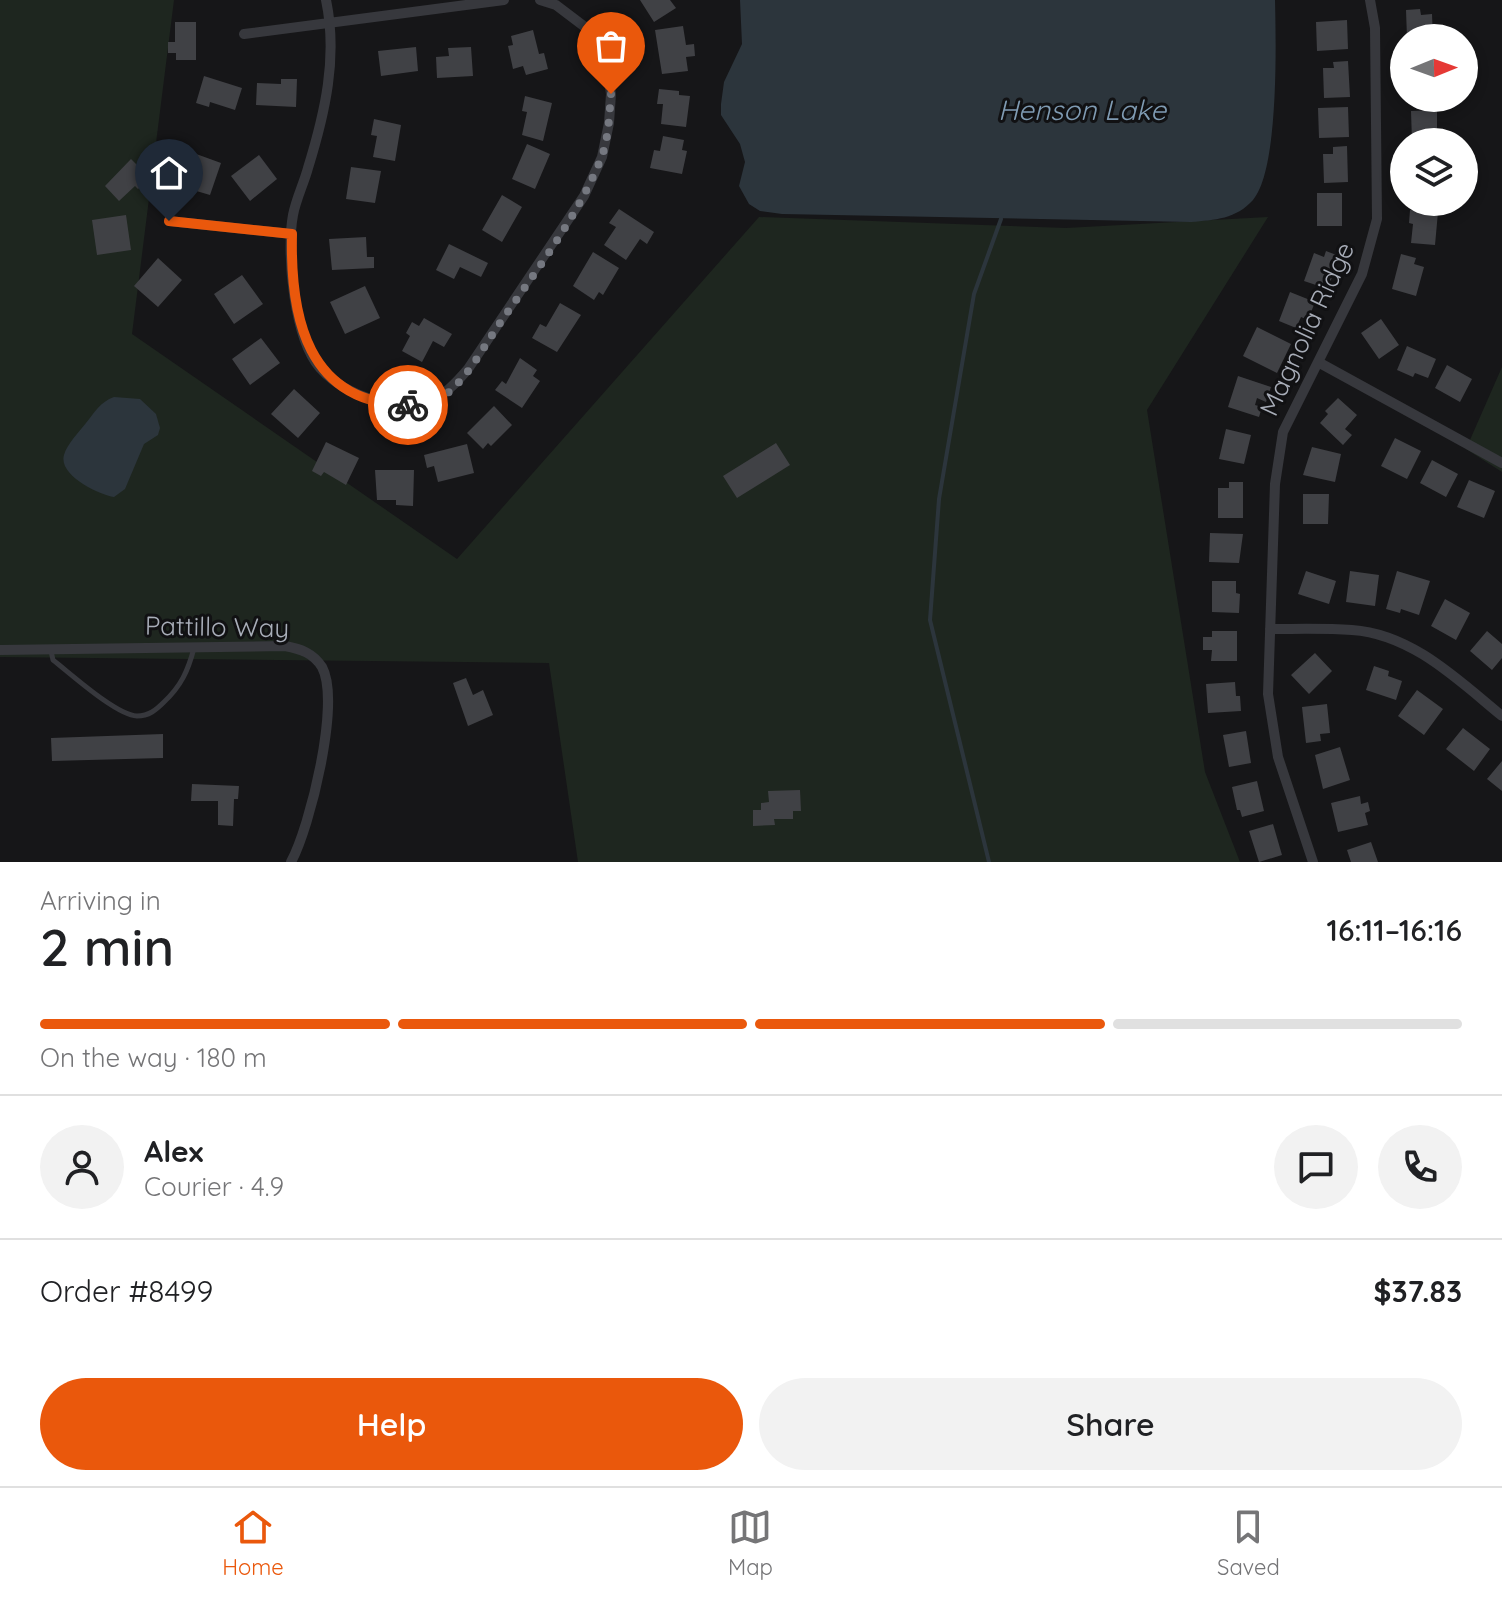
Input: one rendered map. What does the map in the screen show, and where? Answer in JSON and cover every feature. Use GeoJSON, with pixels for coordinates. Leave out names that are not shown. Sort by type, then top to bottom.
{"type":"FeatureCollection","features":[{"type":"Feature","properties":{"kind":"street"},"geometry":{"type":"LineString","coordinates":[[326,0],[332,50],[327,96],[293,215],[291,274],[304,340],[320,368],[347,389],[366,398],[419,405],[447,394],[468,369],[584,196],[602,157],[611,94],[606,60],[585,27],[556,5],[540,0]]}},
{"type":"Feature","properties":{"kind":"street"},"geometry":{"type":"LineString","coordinates":[[244,34],[504,0]]}},
{"type":"Feature","properties":{"kind":"street","name":"Magnolia Ridge"},"geometry":{"type":"LineString","coordinates":[[1313,862],[1278,757],[1268,694],[1275,484],[1283,432],[1362,274],[1377,219],[1375,28],[1370,0]]}},
{"type":"Feature","properties":{"kind":"street"},"geometry":{"type":"LineString","coordinates":[[169,221],[292,234]]}},
{"type":"Feature","properties":{"kind":"street"},"geometry":{"type":"LineString","coordinates":[[1318,362],[1502,463]]}},
{"type":"Feature","properties":{"kind":"street"},"geometry":{"type":"LineString","coordinates":[[1270,629],[1355,630],[1396,641],[1428,656],[1502,716]]}},
{"type":"Feature","properties":{"kind":"street","name":"Pattillo Way"},"geometry":{"type":"LineString","coordinates":[[0,650],[285,646],[303,650],[315,658],[324,670],[328,684],[327,724],[317,788],[300,846],[291,862]]}},
{"type":"Feature","properties":{"kind":"lane"},"geometry":{"type":"LineString","coordinates":[[51,650],[53,660],[102,697],[130,715],[140,716],[154,712],[177,689],[188,672],[194,647]]}},
{"type":"Feature","properties":{"kind":"shaded area"},"geometry":{"type":"Polygon","coordinates":[[[0,0],[174,0],[132,334],[457,559],[759,217],[1066,228],[1268,217],[1147,410],[1205,772],[1240,862],[578,862],[549,663],[0,657],[0,0]]]}},
{"type":"Feature","properties":{"kind":"shaded area"},"geometry":{"type":"Polygon","coordinates":[[[1502,367],[1502,472],[1466,449],[1502,367]]]}},
{"type":"Feature","properties":{"kind":"water","name":"Henson Lake"},"geometry":{"type":"Polygon","coordinates":[[[740,0],[1275,0],[1272,134],[1261,184],[1253,200],[1240,211],[1217,219],[1191,222],[782,214],[760,211],[749,204],[739,186],[745,162],[740,144],[721,115],[724,82],[742,44],[740,0]]]}},
{"type":"Feature","properties":{"kind":"water"},"geometry":{"type":"Polygon","coordinates":[[[114,397],[140,399],[156,414],[160,428],[158,435],[144,444],[125,489],[114,497],[73,477],[67,470],[64,455],[98,408],[114,397]]]}},
{"type":"Feature","properties":{"kind":"building"},"geometry":{"type":"Polygon","coordinates":[[[640,0],[670,0],[676,8],[654,22],[640,0]]]}},
{"type":"Feature","properties":{"kind":"building"},"geometry":{"type":"Polygon","coordinates":[[[1420,9],[1421,15],[1432,14],[1432,24],[1406,24],[1406,10],[1420,9]]]}},
{"type":"Feature","properties":{"kind":"building"},"geometry":{"type":"Polygon","coordinates":[[[1347,20],[1348,49],[1317,51],[1316,22],[1347,20]]]}},
{"type":"Feature","properties":{"kind":"building"},"geometry":{"type":"Polygon","coordinates":[[[175,22],[196,22],[196,60],[176,60],[176,53],[168,53],[168,42],[175,42],[175,22]]]}},
{"type":"Feature","properties":{"kind":"building"},"geometry":{"type":"Polygon","coordinates":[[[683,26],[686,45],[694,44],[695,56],[686,57],[688,71],[662,74],[655,30],[683,26]]]}},
{"type":"Feature","properties":{"kind":"building"},"geometry":{"type":"Polygon","coordinates":[[[533,30],[539,54],[544,53],[548,69],[526,75],[523,66],[513,69],[508,46],[513,45],[511,36],[533,30]]]}},
{"type":"Feature","properties":{"kind":"building"},"geometry":{"type":"Polygon","coordinates":[[[416,47],[418,71],[381,76],[378,51],[416,47]]]}},
{"type":"Feature","properties":{"kind":"building"},"geometry":{"type":"Polygon","coordinates":[[[471,47],[473,76],[437,78],[436,57],[449,56],[448,48],[471,47]]]}},
{"type":"Feature","properties":{"kind":"building"},"geometry":{"type":"Polygon","coordinates":[[[1348,61],[1350,97],[1324,98],[1323,68],[1334,68],[1333,62],[1348,61]]]}},
{"type":"Feature","properties":{"kind":"building"},"geometry":{"type":"Polygon","coordinates":[[[204,76],[242,88],[235,110],[210,102],[209,107],[196,103],[204,76]]]}},
{"type":"Feature","properties":{"kind":"building"},"geometry":{"type":"Polygon","coordinates":[[[281,79],[297,79],[296,107],[256,105],[257,83],[281,84],[281,79]]]}},
{"type":"Feature","properties":{"kind":"building"},"geometry":{"type":"Polygon","coordinates":[[[659,89],[679,91],[679,95],[690,96],[686,127],[661,124],[663,104],[657,104],[659,89]]]}},
{"type":"Feature","properties":{"kind":"building"},"geometry":{"type":"Polygon","coordinates":[[[525,96],[552,103],[543,141],[522,135],[527,112],[522,111],[525,96]]]}},
{"type":"Feature","properties":{"kind":"building"},"geometry":{"type":"Polygon","coordinates":[[[1348,107],[1349,137],[1319,138],[1318,108],[1348,107]]]}},
{"type":"Feature","properties":{"kind":"building"},"geometry":{"type":"Polygon","coordinates":[[[1411,112],[1437,112],[1437,128],[1412,128],[1411,112]]]}},
{"type":"Feature","properties":{"kind":"building"},"geometry":{"type":"Polygon","coordinates":[[[374,119],[401,125],[395,161],[373,157],[377,136],[371,135],[374,119]]]}},
{"type":"Feature","properties":{"kind":"building"},"geometry":{"type":"Polygon","coordinates":[[[663,136],[684,140],[682,150],[687,151],[682,174],[650,168],[654,150],[660,151],[663,136]]]}},
{"type":"Feature","properties":{"kind":"building"},"geometry":{"type":"Polygon","coordinates":[[[527,144],[550,154],[535,189],[512,179],[527,144]]]}},
{"type":"Feature","properties":{"kind":"building"},"geometry":{"type":"Polygon","coordinates":[[[1347,146],[1348,182],[1324,183],[1323,154],[1333,154],[1333,147],[1347,146]]]}},
{"type":"Feature","properties":{"kind":"building"},"geometry":{"type":"Polygon","coordinates":[[[188,151],[221,163],[210,195],[176,185],[188,151]]]}},
{"type":"Feature","properties":{"kind":"building"},"geometry":{"type":"Polygon","coordinates":[[[259,155],[277,179],[250,201],[231,176],[259,155]]]}},
{"type":"Feature","properties":{"kind":"building"},"geometry":{"type":"Polygon","coordinates":[[[131,159],[150,178],[138,189],[135,186],[119,201],[105,186],[131,159]]]}},
{"type":"Feature","properties":{"kind":"building"},"geometry":{"type":"Polygon","coordinates":[[[351,167],[381,171],[375,203],[346,199],[351,167]]]}},
{"type":"Feature","properties":{"kind":"building"},"geometry":{"type":"Polygon","coordinates":[[[1317,193],[1342,193],[1342,226],[1317,226],[1317,193]]]}},
{"type":"Feature","properties":{"kind":"building"},"geometry":{"type":"Polygon","coordinates":[[[502,195],[522,207],[502,242],[482,230],[502,195]]]}},
{"type":"Feature","properties":{"kind":"building"},"geometry":{"type":"Polygon","coordinates":[[[619,209],[654,232],[647,244],[640,239],[626,260],[604,245],[616,227],[609,223],[619,209]]]}},
{"type":"Feature","properties":{"kind":"building"},"geometry":{"type":"Polygon","coordinates":[[[126,215],[131,250],[97,255],[92,220],[126,215]]]}},
{"type":"Feature","properties":{"kind":"building"},"geometry":{"type":"Polygon","coordinates":[[[1410,216],[1438,216],[1435,245],[1411,243],[1413,224],[1409,223],[1410,216]]]}},
{"type":"Feature","properties":{"kind":"building"},"geometry":{"type":"Polygon","coordinates":[[[366,237],[367,257],[374,257],[374,268],[332,270],[329,239],[366,237]]]}},
{"type":"Feature","properties":{"kind":"building"},"geometry":{"type":"Polygon","coordinates":[[[449,244],[488,263],[481,277],[460,267],[454,279],[436,270],[449,244]]]}},
{"type":"Feature","properties":{"kind":"building"},"geometry":{"type":"Polygon","coordinates":[[[1326,251],[1339,256],[1328,289],[1304,281],[1314,253],[1324,257],[1326,251]]]}},
{"type":"Feature","properties":{"kind":"building"},"geometry":{"type":"Polygon","coordinates":[[[593,252],[619,268],[603,295],[599,292],[594,300],[573,286],[593,252]]]}},
{"type":"Feature","properties":{"kind":"building"},"geometry":{"type":"Polygon","coordinates":[[[1401,254],[1416,258],[1414,264],[1424,267],[1416,296],[1392,289],[1401,254]]]}},
{"type":"Feature","properties":{"kind":"building"},"geometry":{"type":"Polygon","coordinates":[[[158,258],[182,280],[158,307],[134,286],[158,258]]]}},
{"type":"Feature","properties":{"kind":"building"},"geometry":{"type":"Polygon","coordinates":[[[242,275],[263,304],[234,324],[214,294],[242,275]]]}},
{"type":"Feature","properties":{"kind":"building"},"geometry":{"type":"Polygon","coordinates":[[[365,286],[380,318],[345,334],[330,302],[365,286]]]}},
{"type":"Feature","properties":{"kind":"building"},"geometry":{"type":"Polygon","coordinates":[[[1290,292],[1315,302],[1308,320],[1301,317],[1296,328],[1279,321],[1290,292]]]}},
{"type":"Feature","properties":{"kind":"building"},"geometry":{"type":"Polygon","coordinates":[[[560,303],[581,315],[557,352],[532,338],[540,324],[546,327],[560,303]]]}},
{"type":"Feature","properties":{"kind":"building"},"geometry":{"type":"Polygon","coordinates":[[[424,318],[452,334],[444,347],[433,341],[422,362],[402,351],[410,336],[406,333],[412,322],[419,326],[424,318]]]}},
{"type":"Feature","properties":{"kind":"building"},"geometry":{"type":"Polygon","coordinates":[[[1381,319],[1399,345],[1379,359],[1361,333],[1381,319]]]}},
{"type":"Feature","properties":{"kind":"building"},"geometry":{"type":"Polygon","coordinates":[[[1257,327],[1291,344],[1277,373],[1243,356],[1257,327]]]}},
{"type":"Feature","properties":{"kind":"building"},"geometry":{"type":"Polygon","coordinates":[[[261,338],[280,363],[250,385],[232,359],[261,338]]]}},
{"type":"Feature","properties":{"kind":"building"},"geometry":{"type":"Polygon","coordinates":[[[1407,346],[1436,359],[1428,378],[1415,373],[1413,377],[1397,370],[1407,346]]]}},
{"type":"Feature","properties":{"kind":"building"},"geometry":{"type":"Polygon","coordinates":[[[520,358],[537,370],[533,376],[540,381],[522,408],[495,390],[502,381],[506,384],[520,358]]]}},
{"type":"Feature","properties":{"kind":"building"},"geometry":{"type":"Polygon","coordinates":[[[1447,365],[1472,379],[1460,402],[1435,388],[1447,365]]]}},
{"type":"Feature","properties":{"kind":"building"},"geometry":{"type":"Polygon","coordinates":[[[1238,376],[1271,387],[1266,402],[1257,398],[1255,405],[1262,407],[1259,417],[1228,407],[1238,376]]]}},
{"type":"Feature","properties":{"kind":"building"},"geometry":{"type":"Polygon","coordinates":[[[294,389],[320,413],[298,438],[271,414],[294,389]]]}},
{"type":"Feature","properties":{"kind":"building"},"geometry":{"type":"Polygon","coordinates":[[[1338,398],[1357,415],[1345,429],[1352,435],[1343,445],[1320,423],[1328,414],[1325,411],[1338,398]]]}},
{"type":"Feature","properties":{"kind":"building"},"geometry":{"type":"Polygon","coordinates":[[[494,406],[512,425],[491,446],[488,443],[483,449],[467,433],[494,406]]]}},
{"type":"Feature","properties":{"kind":"building"},"geometry":{"type":"Polygon","coordinates":[[[1226,429],[1251,435],[1244,464],[1219,459],[1226,429]]]}},
{"type":"Feature","properties":{"kind":"building"},"geometry":{"type":"Polygon","coordinates":[[[1395,438],[1421,451],[1407,479],[1381,466],[1395,438]]]}},
{"type":"Feature","properties":{"kind":"building"},"geometry":{"type":"Polygon","coordinates":[[[326,442],[359,458],[346,485],[324,472],[321,476],[312,471],[326,442]]]}},
{"type":"Feature","properties":{"kind":"building"},"geometry":{"type":"Polygon","coordinates":[[[776,443],[790,465],[737,498],[723,476],[776,443]]]}},
{"type":"Feature","properties":{"kind":"building"},"geometry":{"type":"Polygon","coordinates":[[[467,444],[474,473],[438,482],[434,466],[427,468],[424,455],[467,444]]]}},
{"type":"Feature","properties":{"kind":"building"},"geometry":{"type":"Polygon","coordinates":[[[1312,447],[1341,454],[1335,482],[1303,475],[1312,447]]]}},
{"type":"Feature","properties":{"kind":"building"},"geometry":{"type":"Polygon","coordinates":[[[1432,460],[1458,474],[1446,497],[1420,483],[1432,460]]]}},
{"type":"Feature","properties":{"kind":"building"},"geometry":{"type":"Polygon","coordinates":[[[375,470],[414,470],[413,506],[396,505],[396,500],[377,500],[375,470]]]}},
{"type":"Feature","properties":{"kind":"building"},"geometry":{"type":"Polygon","coordinates":[[[1469,480],[1495,491],[1484,518],[1457,507],[1469,480]]]}},
{"type":"Feature","properties":{"kind":"building"},"geometry":{"type":"Polygon","coordinates":[[[1229,482],[1243,482],[1243,518],[1218,518],[1218,488],[1229,488],[1229,482]]]}},
{"type":"Feature","properties":{"kind":"building"},"geometry":{"type":"Polygon","coordinates":[[[1303,494],[1329,494],[1328,524],[1303,524],[1303,494]]]}},
{"type":"Feature","properties":{"kind":"building"},"geometry":{"type":"Polygon","coordinates":[[[1210,533],[1243,534],[1239,563],[1209,562],[1210,533]]]}},
{"type":"Feature","properties":{"kind":"building"},"geometry":{"type":"Polygon","coordinates":[[[1306,571],[1336,581],[1329,604],[1298,594],[1306,571]]]}},
{"type":"Feature","properties":{"kind":"building"},"geometry":{"type":"Polygon","coordinates":[[[1350,571],[1379,575],[1375,606],[1346,602],[1350,571]]]}},
{"type":"Feature","properties":{"kind":"building"},"geometry":{"type":"Polygon","coordinates":[[[1397,571],[1430,581],[1419,615],[1401,609],[1400,613],[1386,609],[1397,571]]]}},
{"type":"Feature","properties":{"kind":"building"},"geometry":{"type":"Polygon","coordinates":[[[1212,581],[1236,581],[1236,593],[1240,594],[1239,613],[1212,612],[1212,581]]]}},
{"type":"Feature","properties":{"kind":"building"},"geometry":{"type":"Polygon","coordinates":[[[1445,599],[1470,613],[1456,640],[1431,626],[1445,599]]]}},
{"type":"Feature","properties":{"kind":"building"},"geometry":{"type":"Polygon","coordinates":[[[1212,631],[1237,631],[1237,661],[1211,661],[1212,650],[1203,650],[1203,637],[1212,637],[1212,631]]]}},
{"type":"Feature","properties":{"kind":"building"},"geometry":{"type":"Polygon","coordinates":[[[1487,631],[1502,644],[1502,658],[1492,670],[1470,651],[1487,631]]]}},
{"type":"Feature","properties":{"kind":"building"},"geometry":{"type":"Polygon","coordinates":[[[1315,653],[1332,671],[1309,694],[1291,675],[1315,653]]]}},
{"type":"Feature","properties":{"kind":"building"},"geometry":{"type":"Polygon","coordinates":[[[1374,666],[1389,671],[1388,676],[1402,681],[1396,700],[1366,690],[1374,666]]]}},
{"type":"Feature","properties":{"kind":"building"},"geometry":{"type":"Polygon","coordinates":[[[466,678],[473,695],[483,690],[493,715],[468,726],[453,683],[466,678]]]}},
{"type":"Feature","properties":{"kind":"building"},"geometry":{"type":"Polygon","coordinates":[[[1235,682],[1241,711],[1208,713],[1206,684],[1235,682]]]}},
{"type":"Feature","properties":{"kind":"building"},"geometry":{"type":"Polygon","coordinates":[[[1417,690],[1443,709],[1424,735],[1398,716],[1417,690]]]}},
{"type":"Feature","properties":{"kind":"building"},"geometry":{"type":"Polygon","coordinates":[[[1327,704],[1330,733],[1320,734],[1321,741],[1306,743],[1302,707],[1327,704]]]}},
{"type":"Feature","properties":{"kind":"building"},"geometry":{"type":"Polygon","coordinates":[[[1463,728],[1490,749],[1474,771],[1446,749],[1463,728]]]}},
{"type":"Feature","properties":{"kind":"building"},"geometry":{"type":"Polygon","coordinates":[[[1246,731],[1251,763],[1229,767],[1223,735],[1246,731]]]}},
{"type":"Feature","properties":{"kind":"building"},"geometry":{"type":"Polygon","coordinates":[[[163,734],[163,758],[52,761],[51,738],[163,734]]]}},
{"type":"Feature","properties":{"kind":"building"},"geometry":{"type":"Polygon","coordinates":[[[1340,747],[1350,780],[1323,789],[1315,755],[1340,747]]]}},
{"type":"Feature","properties":{"kind":"building"},"geometry":{"type":"Polygon","coordinates":[[[1502,761],[1502,791],[1487,779],[1502,761]]]}},
{"type":"Feature","properties":{"kind":"building"},"geometry":{"type":"Polygon","coordinates":[[[1257,781],[1264,811],[1242,817],[1240,810],[1237,810],[1232,787],[1257,781]]]}},
{"type":"Feature","properties":{"kind":"building"},"geometry":{"type":"Polygon","coordinates":[[[192,784],[239,786],[238,799],[234,799],[233,826],[218,825],[218,801],[191,801],[192,784]]]}},
{"type":"Feature","properties":{"kind":"building"},"geometry":{"type":"Polygon","coordinates":[[[800,790],[801,811],[793,811],[793,819],[774,819],[775,825],[753,826],[753,810],[761,810],[761,803],[769,802],[768,791],[800,790]]]}},
{"type":"Feature","properties":{"kind":"building"},"geometry":{"type":"Polygon","coordinates":[[[1360,796],[1361,804],[1368,802],[1370,811],[1365,813],[1368,825],[1338,832],[1331,803],[1360,796]]]}},
{"type":"Feature","properties":{"kind":"building"},"geometry":{"type":"Polygon","coordinates":[[[1273,824],[1282,855],[1259,862],[1249,831],[1273,824]]]}},
{"type":"Feature","properties":{"kind":"building"},"geometry":{"type":"Polygon","coordinates":[[[1371,842],[1378,862],[1351,862],[1347,850],[1371,842]]]}},
{"type":"Feature","properties":{"kind":"waterway"},"geometry":{"type":"LineString","coordinates":[[989,862],[930,620],[939,499],[974,294],[1001,219]]}},
{"type":"Feature","properties":{"kind":"way so far"},"geometry":{"type":"LineString","coordinates":[[408,405],[419,405],[447,394],[531,278],[584,196],[602,157],[611,94]]}},
{"type":"Feature","properties":{"kind":"route"},"geometry":{"type":"LineString","coordinates":[[169,221],[292,234],[291,274],[304,340],[320,368],[347,389],[366,398],[408,405]]}}]}
